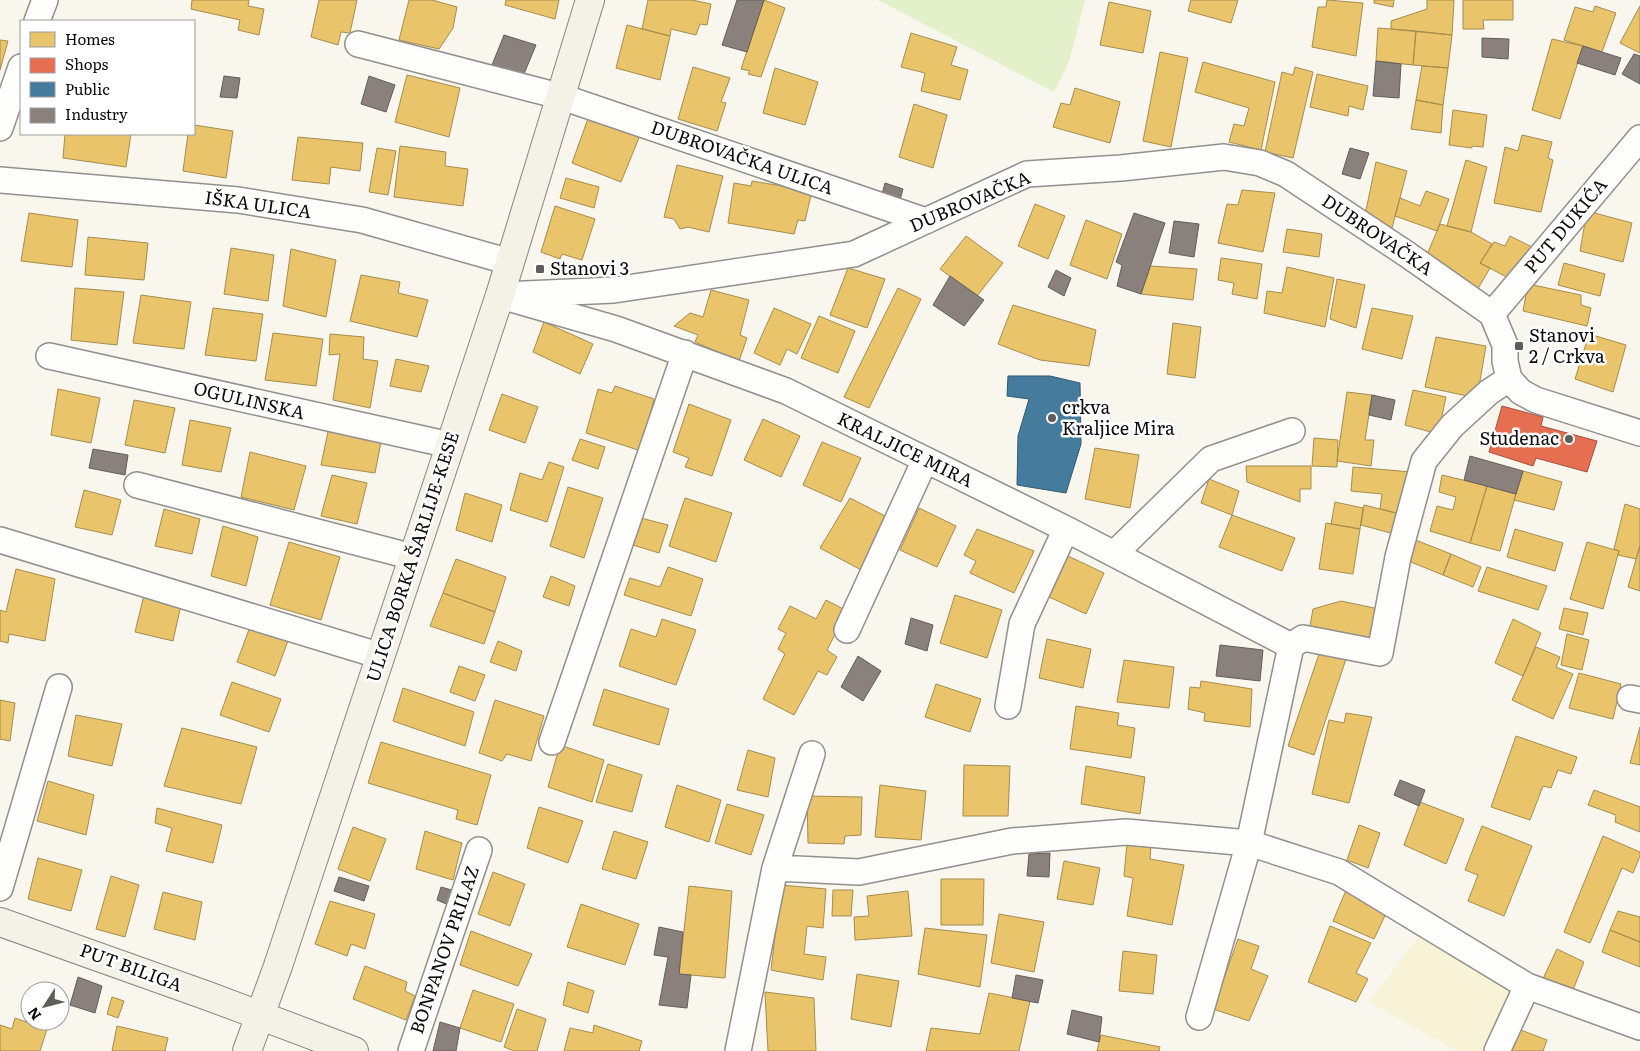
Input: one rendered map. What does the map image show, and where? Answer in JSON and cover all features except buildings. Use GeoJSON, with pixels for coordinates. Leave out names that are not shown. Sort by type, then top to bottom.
{"type":"FeatureCollection","features":[{"type":"Feature","properties":{"kind":"street"},"geometry":{"type":"LineString","coordinates":[[37,20],[45,0]]}},
{"type":"Feature","properties":{"kind":"street","name":"ULICA BORKA ŠARLIJE-KESE"},"geometry":{"type":"LineString","coordinates":[[247,1051],[261,1016],[500,295],[559,96],[590,0]]}},
{"type":"Feature","properties":{"kind":"street"},"geometry":{"type":"LineString","coordinates":[[358,44],[559,96]]}},
{"type":"Feature","properties":{"kind":"street"},"geometry":{"type":"LineString","coordinates":[[0,128],[20,70]]}},
{"type":"Feature","properties":{"kind":"street","name":"DUBROVAČKA ULICA"},"geometry":{"type":"LineString","coordinates":[[559,96],[926,220]]}},
{"type":"Feature","properties":{"kind":"street","name":"PUT DUKIĆA"},"geometry":{"type":"LineString","coordinates":[[1492,314],[1640,138]]}},
{"type":"Feature","properties":{"kind":"street","name":"DUBROVAČKA"},"geometry":{"type":"LineString","coordinates":[[500,295],[614,290],[854,254],[1027,174],[1121,168],[1224,157],[1260,163],[1286,174],[1492,314]]}},
{"type":"Feature","properties":{"kind":"street","name":"IŠKA ULICA"},"geometry":{"type":"LineString","coordinates":[[0,180],[238,200],[362,220],[510,262]]}},
{"type":"Feature","properties":{"kind":"street","name":"KRALJICE MIRA"},"geometry":{"type":"LineString","coordinates":[[500,295],[616,329],[786,391],[1066,529],[1291,646]]}},
{"type":"Feature","properties":{"kind":"street"},"geometry":{"type":"LineString","coordinates":[[1492,314],[1505,344],[1504,361],[1509,379],[1521,392],[1536,400],[1640,433]]}},
{"type":"Feature","properties":{"kind":"street"},"geometry":{"type":"LineString","coordinates":[[552,742],[685,353]]}},
{"type":"Feature","properties":{"kind":"street","name":"OGULINSKA"},"geometry":{"type":"LineString","coordinates":[[49,356],[450,445]]}},
{"type":"Feature","properties":{"kind":"street"},"geometry":{"type":"LineString","coordinates":[[1199,1017],[1249,843],[1291,646],[1302,638],[1380,653],[1398,557],[1424,461],[1452,426],[1489,392],[1509,379]]}},
{"type":"Feature","properties":{"kind":"street"},"geometry":{"type":"LineString","coordinates":[[1114,554],[1211,459],[1292,431]]}},
{"type":"Feature","properties":{"kind":"street"},"geometry":{"type":"LineString","coordinates":[[847,630],[925,460]]}},
{"type":"Feature","properties":{"kind":"street"},"geometry":{"type":"LineString","coordinates":[[136,485],[413,557]]}},
{"type":"Feature","properties":{"kind":"street"},"geometry":{"type":"LineString","coordinates":[[1008,706],[1022,624],[1066,529]]}},
{"type":"Feature","properties":{"kind":"street"},"geometry":{"type":"LineString","coordinates":[[0,540],[381,656]]}},
{"type":"Feature","properties":{"kind":"street"},"geometry":{"type":"LineString","coordinates":[[0,888],[59,687]]}},
{"type":"Feature","properties":{"kind":"street"},"geometry":{"type":"LineString","coordinates":[[738,1051],[775,868],[812,754]]}},
{"type":"Feature","properties":{"kind":"street"},"geometry":{"type":"LineString","coordinates":[[775,868],[859,872],[1012,841],[1126,832],[1249,843],[1339,872],[1527,986],[1640,1028]]}},
{"type":"Feature","properties":{"kind":"street","name":"BONPANOV PRILAZ"},"geometry":{"type":"LineString","coordinates":[[411,1051],[479,850]]}},
{"type":"Feature","properties":{"kind":"street","name":"PUT BILIGA"},"geometry":{"type":"LineString","coordinates":[[0,922],[354,1051]]}},
{"type":"Feature","properties":{"kind":"street"},"geometry":{"type":"LineString","coordinates":[[1497,1051],[1527,986]]}},
{"type":"Feature","properties":{"kind":"shaded area"},"geometry":{"type":"Polygon","coordinates":[[[1427,925],[1527,986],[1497,1051],[1457,1051],[1369,1002],[1427,925]]]}},
{"type":"Feature","properties":{"kind":"green space"},"geometry":{"type":"Polygon","coordinates":[[[878,0],[1085,0],[1069,62],[1054,92],[878,0]]]}},
{"type":"Feature","properties":{"kind":"place","name":"Stanovi 3"},"geometry":{"type":"Point","coordinates":[540,269]}},
{"type":"Feature","properties":{"kind":"place","name":"Stanovi 2 / Crkva"},"geometry":{"type":"Point","coordinates":[1519,346]}},
{"type":"Feature","properties":{"kind":"place","name":"crkva Kraljice Mira"},"geometry":{"type":"Point","coordinates":[1052,418]}},
{"type":"Feature","properties":{"kind":"place","name":"Studenac"},"geometry":{"type":"Point","coordinates":[1569,439]}}]}
